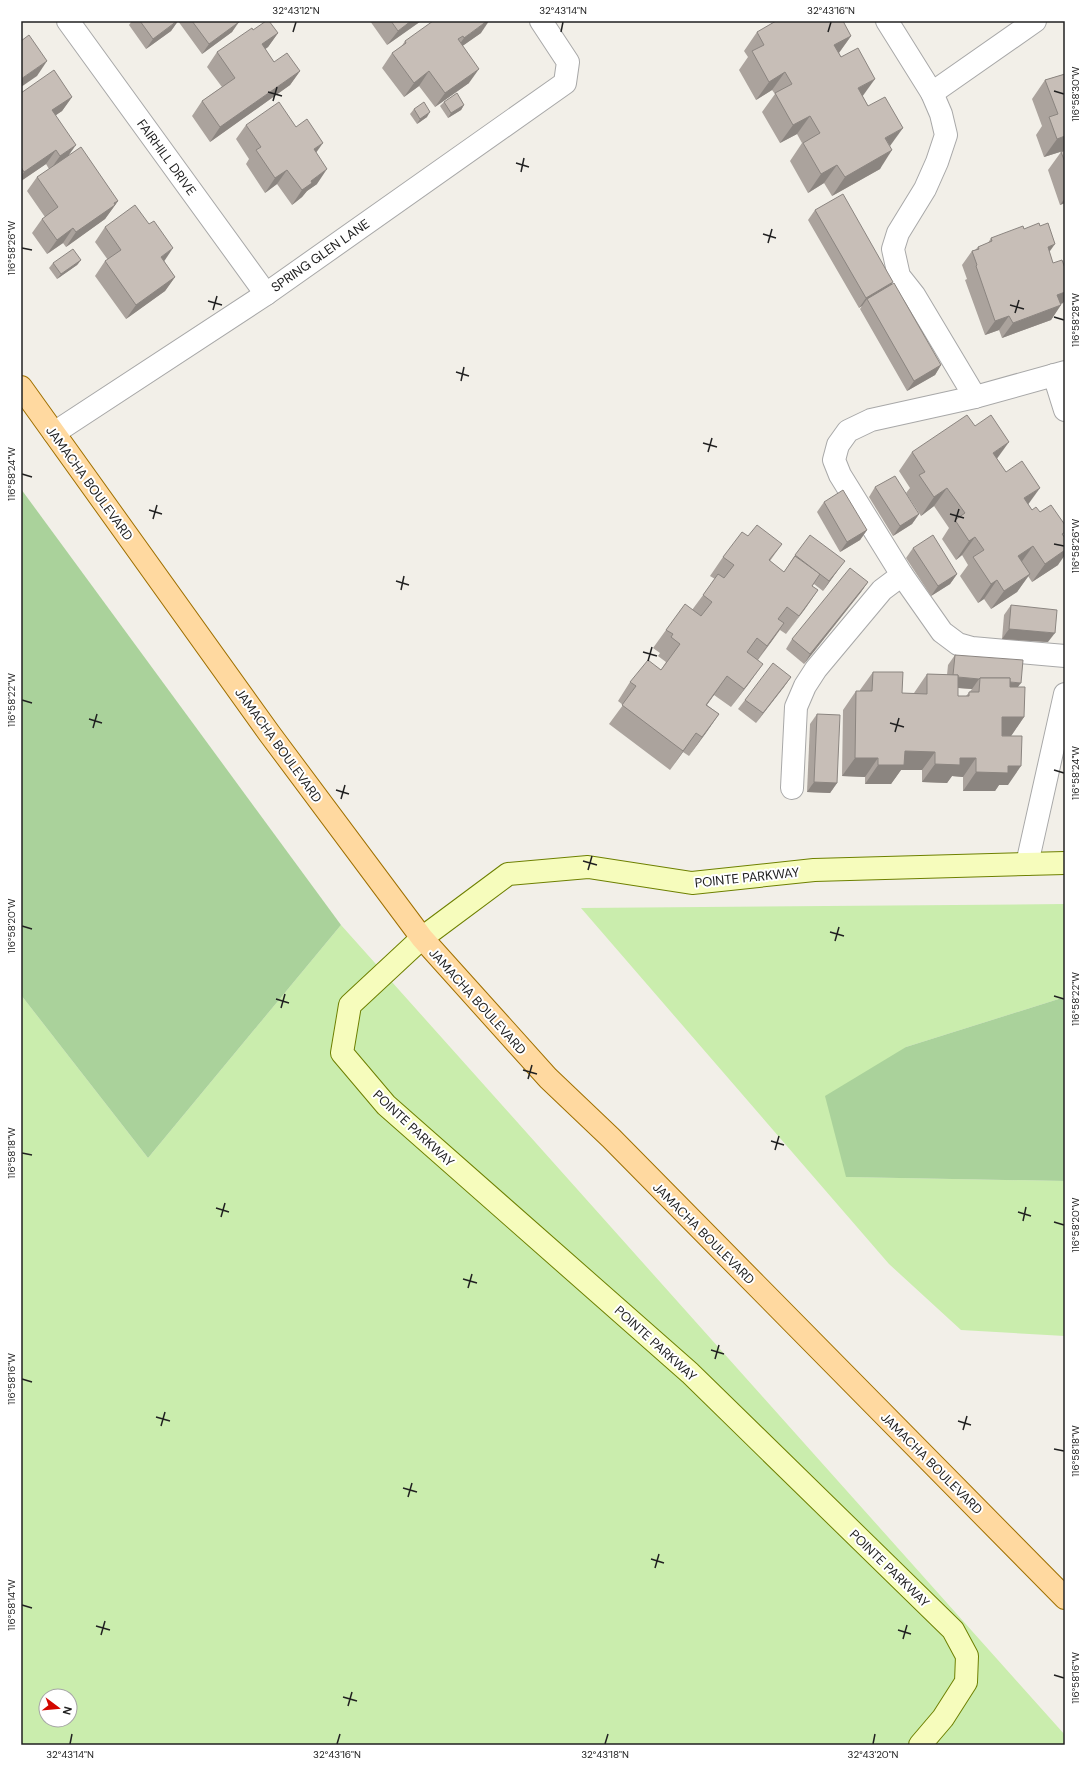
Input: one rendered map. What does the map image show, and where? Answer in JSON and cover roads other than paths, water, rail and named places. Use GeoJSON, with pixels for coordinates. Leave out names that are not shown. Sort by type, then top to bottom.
{"type":"FeatureCollection","features":[{"type":"Feature","properties":{"kind":"main road","name":"JAMACHA BOULEVARD"},"geometry":{"type":"LineString","coordinates":[[21,387],[269,733],[422,938],[548,1078],[617,1144],[1065,1598]]}},
{"type":"Feature","properties":{"kind":"street","name":"FAIRHILL DRIVE"},"geometry":{"type":"LineString","coordinates":[[68,21],[266,294]]}},
{"type":"Feature","properties":{"kind":"street","name":"SPRING GLEN LANE"},"geometry":{"type":"LineString","coordinates":[[54,433],[266,294],[565,83],[568,62],[541,21]]}},
{"type":"Feature","properties":{"kind":"street"},"geometry":{"type":"LineString","coordinates":[[887,21],[932,93],[941,114],[946,135],[937,162],[925,189],[898,233],[893,250],[899,276],[914,295],[975,397]]}},
{"type":"Feature","properties":{"kind":"street"},"geometry":{"type":"LineString","coordinates":[[932,93],[1034,21]]}},
{"type":"Feature","properties":{"kind":"street"},"geometry":{"type":"LineString","coordinates":[[1065,410],[1060,374],[975,397],[870,420],[848,431],[838,445],[834,460],[840,475],[902,574],[942,632],[958,644],[972,648],[1065,656]]}},
{"type":"Feature","properties":{"kind":"street"},"geometry":{"type":"LineString","coordinates":[[792,788],[796,707],[805,686],[816,670],[882,590],[902,574]]}},
{"type":"Feature","properties":{"kind":"street"},"geometry":{"type":"LineString","coordinates":[[1026,864],[1059,744],[1065,694]]}},
{"type":"Feature","properties":{"kind":"street","name":"POINTE PARKWAY"},"geometry":{"type":"LineString","coordinates":[[920,1745],[943,1718],[966,1682],[967,1656],[953,1630],[690,1373],[386,1105],[342,1054],[350,1005],[422,938],[508,874],[588,867],[692,883],[814,870],[1065,863]]}}]}
